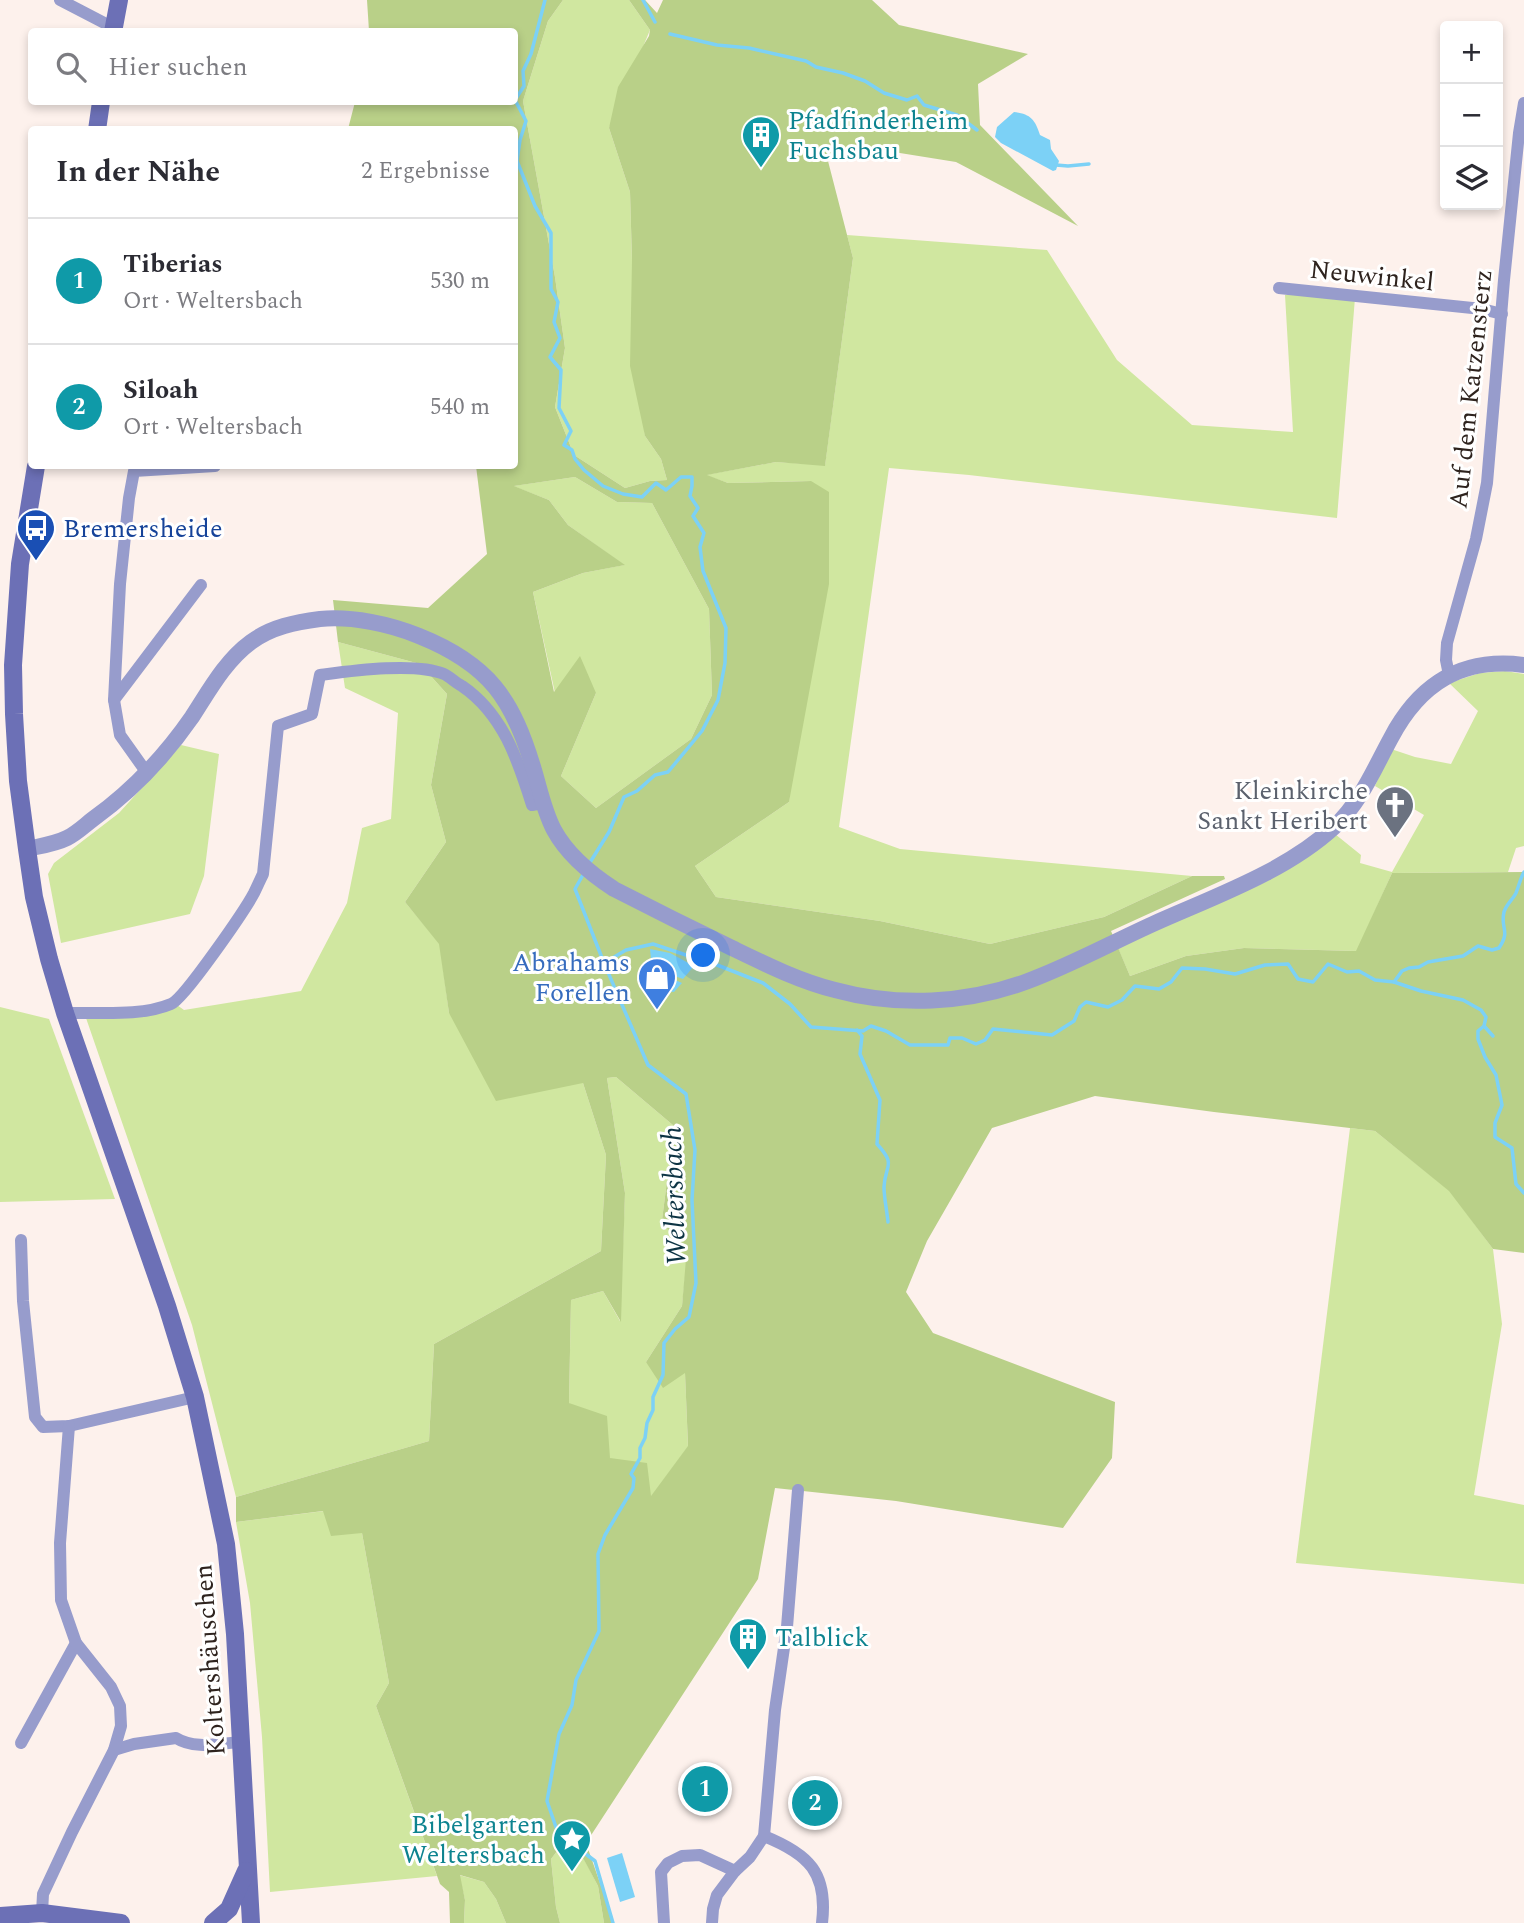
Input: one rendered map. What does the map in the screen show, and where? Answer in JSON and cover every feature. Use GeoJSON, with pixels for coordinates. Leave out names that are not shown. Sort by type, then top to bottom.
{"type":"FeatureCollection","features":[{"type":"Feature","properties":{"kind":"main road"},"geometry":{"type":"LineString","coordinates":[[113,28],[119,0]]}},
{"type":"Feature","properties":{"kind":"main road"},"geometry":{"type":"LineString","coordinates":[[98,126],[101,105]]}},
{"type":"Feature","properties":{"kind":"main road","name":"Koltershäuschen"},"geometry":{"type":"LineString","coordinates":[[36,469],[20,564],[13,665],[18,780],[34,897],[65,1013],[167,1306],[195,1397],[226,1544],[235,1634],[251,1923]]}},
{"type":"Feature","properties":{"kind":"main road"},"geometry":{"type":"LineString","coordinates":[[213,1923],[229,1909],[247,1868]]}},
{"type":"Feature","properties":{"kind":"main road"},"geometry":{"type":"LineString","coordinates":[[0,1916],[42,1913],[121,1923]]}},
{"type":"Feature","properties":{"kind":"street"},"geometry":{"type":"LineString","coordinates":[[60,0],[109,28]]}},
{"type":"Feature","properties":{"kind":"street","name":"Auf dem Katzensterz"},"geometry":{"type":"LineString","coordinates":[[1449,675],[1447,643],[1484,507],[1504,280],[1524,103]]}},
{"type":"Feature","properties":{"kind":"street","name":"Neuwinkel"},"geometry":{"type":"LineString","coordinates":[[1279,288],[1502,314]]}},
{"type":"Feature","properties":{"kind":"street"},"geometry":{"type":"LineString","coordinates":[[147,774],[120,735],[114,700],[120,584],[134,471],[166,469]]}},
{"type":"Feature","properties":{"kind":"street"},"geometry":{"type":"LineString","coordinates":[[114,700],[201,584]]}},
{"type":"Feature","properties":{"kind":"street"},"geometry":{"type":"LineString","coordinates":[[27,849],[69,837],[147,774],[190,720],[227,666],[251,642],[277,628],[302,621],[327,618],[364,621],[405,630],[446,646],[470,662],[502,694],[525,740],[543,803],[555,832],[579,861],[614,889],[774,968],[835,990],[903,1001],[973,996],[1026,982],[1232,889],[1304,851],[1335,826],[1352,807],[1409,709],[1431,687],[1449,675],[1468,668],[1496,662],[1524,665]]}},
{"type":"Feature","properties":{"kind":"street"},"geometry":{"type":"LineString","coordinates":[[65,1013],[145,1012],[175,1003],[205,966],[254,895],[263,874],[278,726],[312,714],[320,675],[383,669],[415,669],[443,674],[474,694],[495,716],[517,756],[532,805],[543,803]]}},
{"type":"Feature","properties":{"kind":"street"},"geometry":{"type":"LineString","coordinates":[[21,1240],[23,1301],[35,1417],[43,1427],[69,1426],[195,1397]]}},
{"type":"Feature","properties":{"kind":"street"},"geometry":{"type":"LineString","coordinates":[[42,1913],[43,1894],[114,1750],[121,1726],[120,1706],[111,1687],[76,1643],[61,1600],[60,1544],[69,1426]]}},
{"type":"Feature","properties":{"kind":"street"},"geometry":{"type":"LineString","coordinates":[[712,1923],[717,1895],[735,1871],[750,1857],[764,1836],[775,1710],[787,1627],[798,1490]]}},
{"type":"Feature","properties":{"kind":"street"},"geometry":{"type":"LineString","coordinates":[[22,1743],[76,1643]]}},
{"type":"Feature","properties":{"kind":"street"},"geometry":{"type":"LineString","coordinates":[[114,1750],[176,1738],[186,1744],[198,1745],[242,1742]]}},
{"type":"Feature","properties":{"kind":"street"},"geometry":{"type":"LineString","coordinates":[[764,1836],[803,1855],[815,1870],[821,1883],[824,1910],[822,1923]]}},
{"type":"Feature","properties":{"kind":"street"},"geometry":{"type":"LineString","coordinates":[[664,1923],[662,1872],[668,1863],[682,1856],[700,1855],[735,1871]]}},
{"type":"Feature","properties":{"kind":"green space"},"geometry":{"type":"Polygon","coordinates":[[[367,0],[563,0],[548,21],[523,101],[565,348],[555,407],[574,455],[625,488],[650,481],[667,480],[661,459],[645,436],[630,366],[630,192],[609,128],[618,87],[650,30],[629,0],[645,0],[657,13],[663,0],[872,0],[899,25],[1028,54],[978,84],[980,125],[1078,226],[956,162],[850,145],[828,161],[853,258],[825,466],[776,462],[707,475],[728,483],[811,481],[829,492],[829,584],[789,802],[695,866],[716,897],[880,921],[990,944],[1104,917],[1192,876],[1224,876],[1225,879],[1111,931],[1130,976],[1186,956],[1244,948],[1356,951],[1392,873],[1524,872],[1524,1253],[1493,1249],[1449,1191],[1375,1131],[1095,1096],[992,1128],[927,1241],[906,1292],[933,1333],[1115,1402],[1112,1458],[1063,1528],[896,1501],[775,1488],[758,1579],[586,1843],[614,1923],[604,1923],[598,1886],[583,1858],[561,1846],[551,1859],[560,1923],[506,1923],[496,1899],[484,1882],[460,1875],[465,1900],[464,1923],[450,1923],[449,1892],[440,1884],[376,1706],[389,1683],[362,1533],[331,1536],[323,1511],[236,1522],[236,1497],[429,1441],[434,1344],[601,1251],[606,1155],[583,1083],[496,1101],[449,1013],[439,944],[405,902],[446,842],[431,785],[447,694],[420,664],[338,642],[333,600],[428,608],[487,554],[476,469],[518,469],[518,126],[349,126],[354,105],[518,105],[518,28],[369,28],[367,0]],[[575,477],[514,486],[549,500],[568,525],[625,565],[583,573],[533,592],[554,692],[580,656],[596,693],[561,776],[596,808],[691,739],[712,695],[709,609],[652,503],[617,502],[575,477]],[[616,1077],[607,1078],[625,1193],[621,1322],[603,1291],[571,1300],[569,1403],[607,1416],[610,1458],[647,1463],[651,1496],[688,1446],[685,1373],[663,1388],[646,1362],[682,1306],[686,1259],[662,1220],[674,1126],[616,1077]]]}},
{"type":"Feature","properties":{"kind":"green space"},"geometry":{"type":"Polygon","coordinates":[[[563,0],[629,0],[650,30],[609,128],[630,192],[632,260],[645,436],[661,459],[667,480],[650,481],[625,488],[574,455],[555,407],[565,348],[523,101],[548,21],[563,0]]]}},
{"type":"Feature","properties":{"kind":"green space"},"geometry":{"type":"Polygon","coordinates":[[[847,235],[1047,250],[1117,360],[1192,425],[1293,432],[1285,295],[1300,293],[1355,298],[1337,518],[889,468],[839,827],[900,849],[1192,876],[1104,917],[990,944],[880,921],[716,897],[695,866],[789,802],[811,481],[728,483],[705,475],[776,462],[825,465],[853,258],[847,235]]]}},
{"type":"Feature","properties":{"kind":"green space"},"geometry":{"type":"Polygon","coordinates":[[[575,477],[617,502],[652,503],[709,609],[712,695],[691,739],[596,808],[561,776],[596,693],[555,693],[533,592],[583,573],[624,565],[568,525],[549,500],[513,486],[575,477]]]}},
{"type":"Feature","properties":{"kind":"green space"},"geometry":{"type":"Polygon","coordinates":[[[338,642],[420,664],[447,694],[431,785],[446,842],[405,902],[440,944],[449,1013],[583,1083],[606,1155],[601,1251],[434,1344],[429,1441],[236,1497],[192,1325],[86,1018],[177,1005],[184,1010],[301,991],[347,903],[362,828],[391,819],[398,713],[345,688],[338,642]]]}},
{"type":"Feature","properties":{"kind":"green space"},"geometry":{"type":"Polygon","coordinates":[[[1505,671],[1524,674],[1524,846],[1516,848],[1508,872],[1392,873],[1357,951],[1244,948],[1186,956],[1130,976],[1117,946],[1335,834],[1361,855],[1360,863],[1392,872],[1424,815],[1375,786],[1391,749],[1451,764],[1478,711],[1449,683],[1480,673],[1505,671]]]}},
{"type":"Feature","properties":{"kind":"green space"},"geometry":{"type":"Polygon","coordinates":[[[181,745],[219,754],[204,876],[190,914],[61,943],[48,874],[54,863],[119,813],[181,745]]]}},
{"type":"Feature","properties":{"kind":"green space"},"geometry":{"type":"Polygon","coordinates":[[[0,1007],[49,1019],[115,1199],[0,1202],[0,1007]]]}},
{"type":"Feature","properties":{"kind":"green space"},"geometry":{"type":"Polygon","coordinates":[[[616,1077],[674,1126],[662,1220],[687,1259],[682,1306],[646,1362],[685,1372],[688,1447],[651,1497],[610,1458],[569,1403],[571,1300],[603,1291],[620,1321],[625,1193],[607,1078],[616,1077]]]}},
{"type":"Feature","properties":{"kind":"green space"},"geometry":{"type":"Polygon","coordinates":[[[1350,1128],[1375,1131],[1450,1191],[1493,1249],[1502,1324],[1474,1495],[1524,1505],[1524,1584],[1296,1563],[1350,1128]]]}},
{"type":"Feature","properties":{"kind":"green space"},"geometry":{"type":"Polygon","coordinates":[[[324,1511],[362,1533],[389,1683],[376,1706],[437,1876],[270,1892],[262,1737],[250,1603],[236,1522],[324,1511]]]}},
{"type":"Feature","properties":{"kind":"green space","name":"Bibelgarten Weltersbach"},"geometry":{"type":"Polygon","coordinates":[[[561,1846],[583,1857],[598,1886],[604,1923],[560,1923],[551,1859],[561,1846]]]}},
{"type":"Feature","properties":{"kind":"green space"},"geometry":{"type":"Polygon","coordinates":[[[459,1875],[484,1882],[496,1899],[506,1923],[464,1923],[465,1900],[459,1875]]]}},
{"type":"Feature","properties":{"kind":"water"},"geometry":{"type":"Polygon","coordinates":[[[1014,112],[1031,118],[1040,135],[1050,140],[1051,149],[1059,161],[1056,170],[1053,171],[1001,143],[995,137],[997,127],[1014,112]]]}},
{"type":"Feature","properties":{"kind":"water"},"geometry":{"type":"Polygon","coordinates":[[[650,949],[670,953],[694,966],[683,979],[652,968],[650,949]]]}},
{"type":"Feature","properties":{"kind":"water"},"geometry":{"type":"Polygon","coordinates":[[[655,971],[682,983],[674,992],[653,990],[648,977],[650,972],[655,971]]]}},
{"type":"Feature","properties":{"kind":"water"},"geometry":{"type":"Polygon","coordinates":[[[622,1853],[635,1897],[620,1902],[607,1858],[622,1853]]]}},
{"type":"Feature","properties":{"kind":"waterway","name":"Weltersbach"},"geometry":{"type":"LineString","coordinates":[[518,95],[524,86],[523,71],[531,54],[545,0]]}},
{"type":"Feature","properties":{"kind":"waterway"},"geometry":{"type":"LineString","coordinates":[[643,0],[655,22]]}},
{"type":"Feature","properties":{"kind":"waterway"},"geometry":{"type":"LineString","coordinates":[[670,34],[806,61],[816,67],[865,81],[884,93],[907,100],[917,96],[924,105],[957,115],[977,130]]}},
{"type":"Feature","properties":{"kind":"waterway","name":"Weltersbach"},"geometry":{"type":"LineString","coordinates":[[518,105],[526,121],[518,154]]}},
{"type":"Feature","properties":{"kind":"waterway","name":"Weltersbach"},"geometry":{"type":"LineString","coordinates":[[518,164],[535,206],[551,233],[551,289],[558,302],[554,322],[560,338],[550,357],[561,370],[559,408],[571,431],[564,445],[572,450],[584,470],[603,486],[623,494],[642,497],[656,483],[666,490],[681,477],[692,477],[690,496],[698,508],[693,516],[704,533],[700,547],[703,571],[726,628],[725,663],[718,700],[702,731],[668,772],[655,775],[637,791],[624,797],[609,832],[589,864]]}},
{"type":"Feature","properties":{"kind":"waterway"},"geometry":{"type":"LineString","coordinates":[[1056,165],[1089,164]]}},
{"type":"Feature","properties":{"kind":"waterway"},"geometry":{"type":"LineString","coordinates":[[1394,982],[1402,971],[1409,968],[1463,956],[1478,946],[1492,950],[1499,948],[1505,933],[1504,912],[1516,893],[1524,872]]}},
{"type":"Feature","properties":{"kind":"waterway","name":"Weltersbach"},"geometry":{"type":"LineString","coordinates":[[584,873],[575,889],[604,963],[648,1065],[686,1094],[695,1150],[692,1200],[696,1283],[689,1317],[664,1343],[663,1375],[653,1397],[653,1410],[640,1448],[640,1458],[631,1474],[634,1478],[633,1488],[605,1535],[598,1554],[599,1631],[576,1680],[572,1705],[559,1734],[547,1801],[558,1833],[595,1861],[613,1923]]}},
{"type":"Feature","properties":{"kind":"waterway"},"geometry":{"type":"LineString","coordinates":[[604,963],[626,950],[653,944],[707,962]]}},
{"type":"Feature","properties":{"kind":"waterway"},"geometry":{"type":"LineString","coordinates":[[712,963],[763,983],[790,1004],[811,1027],[863,1031],[871,1026],[910,1045],[948,1045],[950,1038],[962,1038],[976,1044],[985,1040],[993,1029],[1052,1035],[1074,1021],[1080,1007],[1086,1002],[1108,1007],[1122,1000],[1135,986],[1159,989],[1171,982],[1182,968],[1235,974],[1265,965],[1288,964],[1298,979],[1313,982],[1328,964],[1347,972],[1359,971],[1375,980],[1394,982],[1463,1000],[1481,1010],[1486,1017],[1484,1026],[1478,1031],[1478,1039],[1496,1075],[1502,1105],[1495,1123],[1495,1137],[1512,1148],[1516,1184],[1524,1193]]}},
{"type":"Feature","properties":{"kind":"waterway"},"geometry":{"type":"LineString","coordinates":[[1484,1026],[1493,1036]]}},
{"type":"Feature","properties":{"kind":"waterway"},"geometry":{"type":"LineString","coordinates":[[857,1030],[862,1036],[860,1054],[880,1100],[877,1144],[888,1161],[884,1187],[888,1222]]}},
{"type":"Feature","properties":{"kind":"place","name":"Pfadfinderheim Fuchsbau"},"geometry":{"type":"Point","coordinates":[761,169]}},
{"type":"Feature","properties":{"kind":"place","name":"Bremersheide"},"geometry":{"type":"Point","coordinates":[36,562]}},
{"type":"Feature","properties":{"kind":"place","name":"Kleinkirche Sankt Heribert"},"geometry":{"type":"Point","coordinates":[1395,839]}},
{"type":"Feature","properties":{"kind":"place","name":"Abrahams Forellen"},"geometry":{"type":"Point","coordinates":[657,1011]}},
{"type":"Feature","properties":{"kind":"place","name":"Talblick"},"geometry":{"type":"Point","coordinates":[748,1671]}},
{"type":"Feature","properties":{"kind":"place","name":"Tiberias"},"geometry":{"type":"Point","coordinates":[705,1789]}},
{"type":"Feature","properties":{"kind":"place","name":"Siloah"},"geometry":{"type":"Point","coordinates":[815,1803]}},
{"type":"Feature","properties":{"kind":"place","name":"Bibelgarten Weltersbach"},"geometry":{"type":"Point","coordinates":[572,1873]}}]}
